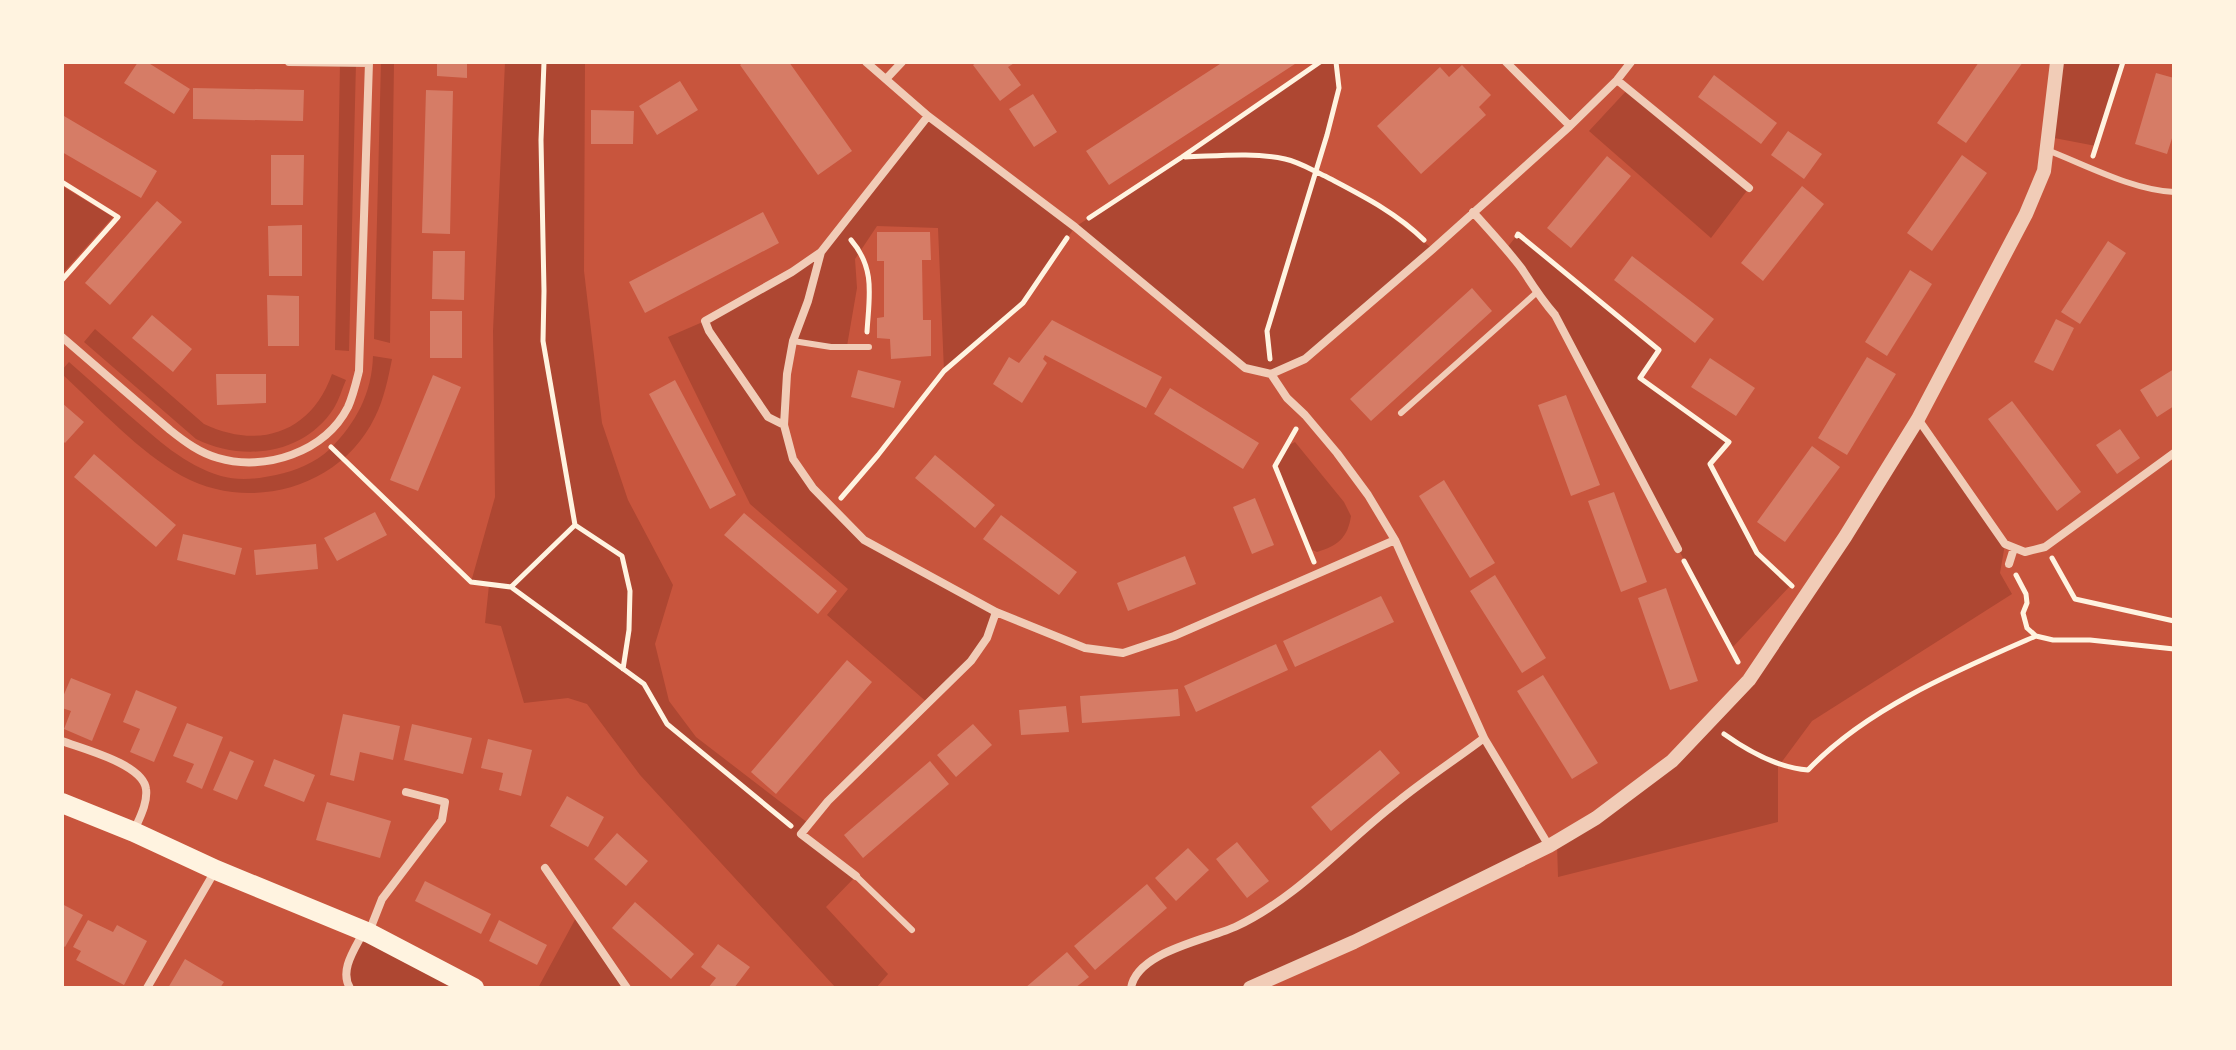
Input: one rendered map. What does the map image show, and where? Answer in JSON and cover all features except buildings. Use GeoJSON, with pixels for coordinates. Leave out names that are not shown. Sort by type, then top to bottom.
{"type":"FeatureCollection","features":[{"type":"Feature","properties":{"kind":"main road"},"geometry":{"type":"LineString","coordinates":[[62,803],[366,932],[474,988]]}},
{"type":"Feature","properties":{"kind":"street"},"geometry":{"type":"LineString","coordinates":[[62,337],[170,430],[194,447],[218,458],[240,463],[261,462],[301,451],[338,422],[347,408],[359,371],[369,62],[289,62]]}},
{"type":"Feature","properties":{"kind":"street"},"geometry":{"type":"LineString","coordinates":[[866,62],[928,116],[1075,227],[1245,368],[1271,374],[1305,359],[1433,249],[1570,126],[1631,62]]}},
{"type":"Feature","properties":{"kind":"street"},"geometry":{"type":"LineString","coordinates":[[887,78],[902,62]]}},
{"type":"Feature","properties":{"kind":"street"},"geometry":{"type":"LineString","coordinates":[[1506,62],[1570,126]]}},
{"type":"Feature","properties":{"kind":"street"},"geometry":{"type":"LineString","coordinates":[[1250,988],[1354,942],[1549,846],[1596,818],[1672,761],[1749,680],[1918,419],[2026,214],[2044,171],[2057,62]]}},
{"type":"Feature","properties":{"kind":"street"},"geometry":{"type":"LineString","coordinates":[[1617,80],[1749,188]]}},
{"type":"Feature","properties":{"kind":"street"},"geometry":{"type":"LineString","coordinates":[[784,425],[768,417],[705,321],[821,252],[928,116]]}},
{"type":"Feature","properties":{"kind":"street"},"geometry":{"type":"LineString","coordinates":[[1473,212],[1506,249],[1555,315],[1678,549]]}},
{"type":"Feature","properties":{"kind":"street"},"geometry":{"type":"LineString","coordinates":[[821,252],[793,341],[787,374],[784,425],[793,459],[813,488],[864,540],[996,612],[1085,648],[1123,653],[1174,636],[1395,540]]}},
{"type":"Feature","properties":{"kind":"street"},"geometry":{"type":"LineString","coordinates":[[1271,374],[1287,398],[1337,453],[1368,495],[1395,540],[1484,738],[1549,846]]}},
{"type":"Feature","properties":{"kind":"street"},"geometry":{"type":"LineString","coordinates":[[1918,419],[2005,544],[2025,552],[2045,547],[2174,453]]}},
{"type":"Feature","properties":{"kind":"street"},"geometry":{"type":"LineString","coordinates":[[2009,564],[2014,548]]}},
{"type":"Feature","properties":{"kind":"street"},"geometry":{"type":"LineString","coordinates":[[856,876],[801,834],[828,801],[971,661],[987,638],[996,612]]}},
{"type":"Feature","properties":{"kind":"street"},"geometry":{"type":"LineString","coordinates":[[1131,988],[1132,982],[1147,964],[1169,951],[1237,926],[1293,891],[1396,803],[1484,738]]}},
{"type":"Feature","properties":{"kind":"street"},"geometry":{"type":"LineString","coordinates":[[62,741],[126,765],[143,779],[147,790],[146,801],[134,832]]}},
{"type":"Feature","properties":{"kind":"street"},"geometry":{"type":"LineString","coordinates":[[350,988],[345,972],[382,899],[442,820],[445,802],[406,792]]}},
{"type":"Feature","properties":{"kind":"street"},"geometry":{"type":"LineString","coordinates":[[545,868],[627,988]]}},
{"type":"Feature","properties":{"kind":"street"},"geometry":{"type":"LineString","coordinates":[[147,988],[216,870]]}},
{"type":"Feature","properties":{"kind":"lane"},"geometry":{"type":"LineString","coordinates":[[2047,150],[2157,191],[2174,192]]}},
{"type":"Feature","properties":{"kind":"lane"},"geometry":{"type":"LineString","coordinates":[[1401,413],[1536,293]]}},
{"type":"Feature","properties":{"kind":"lane"},"geometry":{"type":"LineString","coordinates":[[793,341],[831,347],[869,347]]}},
{"type":"Feature","properties":{"kind":"lane"},"geometry":{"type":"LineString","coordinates":[[856,876],[912,930]]}},
{"type":"Feature","properties":{"kind":"path"},"geometry":{"type":"LineString","coordinates":[[544,62],[541,140],[543,341],[575,525],[622,556],[630,591],[629,630],[623,669]]}},
{"type":"Feature","properties":{"kind":"path"},"geometry":{"type":"LineString","coordinates":[[833,508],[944,371],[1023,303],[1075,227],[1320,62]]}},
{"type":"Feature","properties":{"kind":"path"},"geometry":{"type":"LineString","coordinates":[[1271,374],[1267,331],[1339,88],[1336,62]]}},
{"type":"Feature","properties":{"kind":"path"},"geometry":{"type":"LineString","coordinates":[[2090,167],[2123,62]]}},
{"type":"Feature","properties":{"kind":"path"},"geometry":{"type":"LineString","coordinates":[[1182,157],[1246,155],[1285,159],[1364,196],[1415,231],[1433,249]]}},
{"type":"Feature","properties":{"kind":"path"},"geometry":{"type":"LineString","coordinates":[[62,182],[118,217],[62,280]]}},
{"type":"Feature","properties":{"kind":"path"},"geometry":{"type":"LineString","coordinates":[[840,226],[861,251],[870,277],[869,347]]}},
{"type":"Feature","properties":{"kind":"path"},"geometry":{"type":"LineString","coordinates":[[1506,249],[1518,234],[1659,350],[1640,378],[1729,442],[1710,464],[1757,553],[1805,596]]}},
{"type":"Feature","properties":{"kind":"path"},"geometry":{"type":"LineString","coordinates":[[1305,415],[1275,466],[1319,574]]}},
{"type":"Feature","properties":{"kind":"path"},"geometry":{"type":"LineString","coordinates":[[321,438],[471,582],[511,587],[644,684],[667,724],[801,834]]}},
{"type":"Feature","properties":{"kind":"path"},"geometry":{"type":"LineString","coordinates":[[511,587],[575,525]]}},
{"type":"Feature","properties":{"kind":"path"},"geometry":{"type":"LineString","coordinates":[[2045,547],[2075,599],[2174,621]]}},
{"type":"Feature","properties":{"kind":"path"},"geometry":{"type":"LineString","coordinates":[[1678,549],[1749,680]]}},
{"type":"Feature","properties":{"kind":"path"},"geometry":{"type":"LineString","coordinates":[[2009,564],[2026,594],[2023,613],[2027,628],[2036,636],[2174,649]]}},
{"type":"Feature","properties":{"kind":"path"},"geometry":{"type":"LineString","coordinates":[[1708,723],[1746,749],[1794,769],[1808,770],[1823,754],[1918,690],[2036,636]]}},
{"type":"Feature","properties":{"kind":"shaded area"},"geometry":{"type":"Polygon","coordinates":[[[340,62],[356,62],[349,351],[335,350],[340,62]]]}},
{"type":"Feature","properties":{"kind":"shaded area"},"geometry":{"type":"Polygon","coordinates":[[[381,62],[394,62],[390,343],[374,339],[381,62]]]}},
{"type":"Feature","properties":{"kind":"shaded area"},"geometry":{"type":"Polygon","coordinates":[[[505,62],[585,62],[584,271],[602,423],[628,500],[673,585],[655,644],[669,701],[696,737],[808,823],[802,834],[856,876],[826,907],[888,974],[876,988],[836,988],[640,775],[587,704],[568,698],[524,703],[501,626],[485,623],[489,585],[471,582],[495,497],[493,331],[505,62]]]}},
{"type":"Feature","properties":{"kind":"shaded area"},"geometry":{"type":"Polygon","coordinates":[[[1320,62],[1336,62],[1339,88],[1316,172],[1364,196],[1433,249],[1305,359],[1271,374],[1245,368],[1075,227],[1320,62]]]}},
{"type":"Feature","properties":{"kind":"shaded area"},"geometry":{"type":"Polygon","coordinates":[[[2057,62],[2123,62],[2096,146],[2049,137],[2057,62]]]}},
{"type":"Feature","properties":{"kind":"shaded area"},"geometry":{"type":"Polygon","coordinates":[[[1628,89],[1749,188],[1711,238],[1589,131],[1628,89]]]}},
{"type":"Feature","properties":{"kind":"shaded area"},"geometry":{"type":"Polygon","coordinates":[[[928,116],[1075,227],[1023,303],[944,371],[938,228],[877,226],[855,259],[857,288],[847,346],[793,341],[786,430],[793,459],[864,540],[996,612],[987,638],[929,704],[827,615],[848,589],[750,504],[668,337],[705,321],[821,252],[928,116]]]}},
{"type":"Feature","properties":{"kind":"shaded area"},"geometry":{"type":"Polygon","coordinates":[[[62,186],[113,217],[62,274],[62,186]]]}},
{"type":"Feature","properties":{"kind":"shaded area"},"geometry":{"type":"Polygon","coordinates":[[[1518,234],[1659,350],[1640,378],[1729,442],[1710,464],[1757,553],[1791,585],[1731,649],[1555,315],[1506,249],[1518,234]]]}},
{"type":"Feature","properties":{"kind":"shaded area"},"geometry":{"type":"Polygon","coordinates":[[[95,329],[204,424],[224,432],[263,435],[281,431],[297,423],[311,410],[332,374],[346,380],[334,408],[306,436],[290,445],[271,450],[233,450],[196,439],[84,342],[95,329]]]}},
{"type":"Feature","properties":{"kind":"shaded area"},"geometry":{"type":"Polygon","coordinates":[[[373,356],[392,359],[378,410],[360,441],[340,461],[317,477],[291,487],[264,492],[236,492],[208,487],[182,476],[135,442],[62,374],[69,362],[183,458],[221,476],[248,479],[297,469],[330,449],[348,429],[361,407],[370,382],[373,356]]]}},
{"type":"Feature","properties":{"kind":"shaded area"},"geometry":{"type":"Polygon","coordinates":[[[1918,419],[2005,544],[2000,573],[2012,594],[1812,721],[1778,767],[1778,822],[1558,877],[1557,843],[1630,797],[1749,680],[1918,419]]]}},
{"type":"Feature","properties":{"kind":"shaded area"},"geometry":{"type":"Polygon","coordinates":[[[1295,442],[1344,502],[1351,516],[1341,540],[1317,552],[1310,549],[1276,468],[1289,445],[1295,442]]]}},
{"type":"Feature","properties":{"kind":"shaded area"},"geometry":{"type":"Polygon","coordinates":[[[1484,738],[1549,846],[1250,988],[1125,988],[1147,964],[1268,908],[1396,803],[1484,738]]]}},
{"type":"Feature","properties":{"kind":"shaded area"},"geometry":{"type":"Polygon","coordinates":[[[578,914],[627,988],[538,988],[578,914]]]}},
{"type":"Feature","properties":{"kind":"shaded area"},"geometry":{"type":"Polygon","coordinates":[[[364,931],[474,988],[350,988],[345,972],[364,931]]]}}]}
